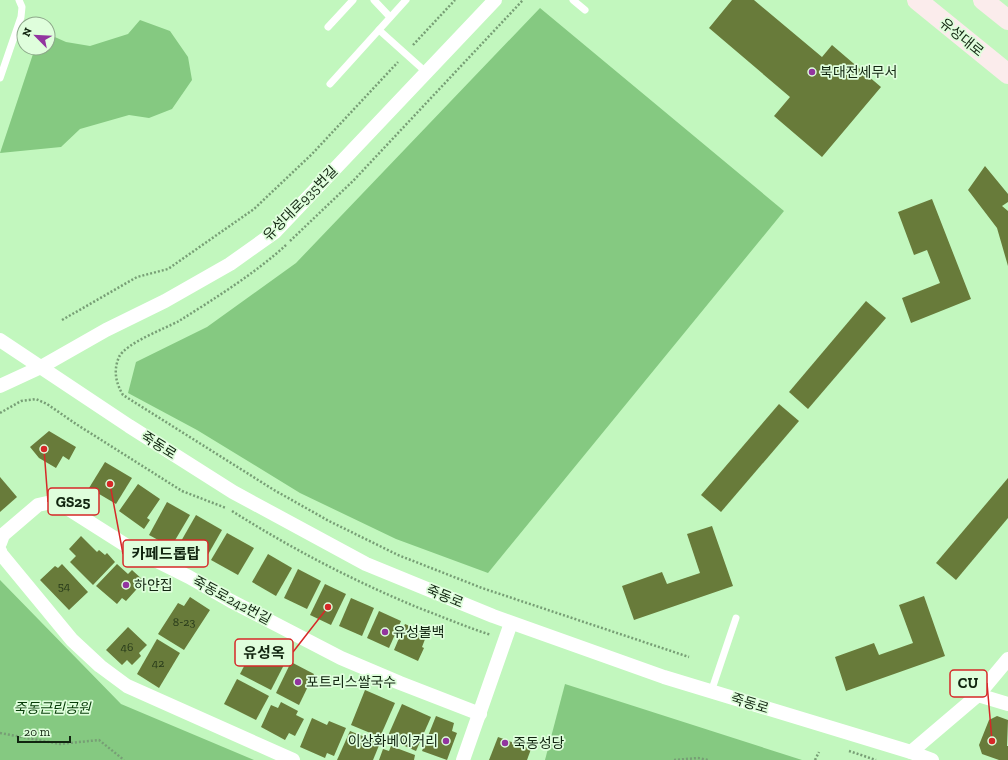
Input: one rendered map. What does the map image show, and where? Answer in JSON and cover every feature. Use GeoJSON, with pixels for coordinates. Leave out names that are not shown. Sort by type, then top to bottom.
{"type":"FeatureCollection","features":[{"type":"Feature","properties":{"kind":"main road","name":"유성대로"},"geometry":{"type":"LineString","coordinates":[[917,0],[1008,74]]}},
{"type":"Feature","properties":{"kind":"main road"},"geometry":{"type":"LineString","coordinates":[[983,0],[1008,20]]}},
{"type":"Feature","properties":{"kind":"street","name":"유성대로935번길"},"geometry":{"type":"LineString","coordinates":[[0,386],[41,367],[106,330],[165,301],[230,264],[275,232],[495,0]]}},
{"type":"Feature","properties":{"kind":"street","name":"죽동로"},"geometry":{"type":"LineString","coordinates":[[0,340],[129,426],[233,492],[366,564],[511,623],[664,677],[911,752],[932,760]]}},
{"type":"Feature","properties":{"kind":"street","name":"죽동로242번길"},"geometry":{"type":"LineString","coordinates":[[0,542],[3,535],[38,505],[56,502],[127,546],[189,577],[341,658],[480,714]]}},
{"type":"Feature","properties":{"kind":"street"},"geometry":{"type":"LineString","coordinates":[[0,550],[1,554],[72,640],[100,666],[122,682],[293,760]]}},
{"type":"Feature","properties":{"kind":"street"},"geometry":{"type":"LineString","coordinates":[[464,760],[511,623]]}},
{"type":"Feature","properties":{"kind":"street"},"geometry":{"type":"LineString","coordinates":[[911,752],[978,695],[1008,659]]}},
{"type":"Feature","properties":{"kind":"street"},"geometry":{"type":"LineString","coordinates":[[978,695],[1008,704]]}},
{"type":"Feature","properties":{"kind":"lane"},"geometry":{"type":"LineString","coordinates":[[0,78],[21,17],[22,7],[19,0]]}},
{"type":"Feature","properties":{"kind":"lane"},"geometry":{"type":"LineString","coordinates":[[328,27],[352,0]]}},
{"type":"Feature","properties":{"kind":"lane"},"geometry":{"type":"LineString","coordinates":[[374,0],[390,17]]}},
{"type":"Feature","properties":{"kind":"lane"},"geometry":{"type":"LineString","coordinates":[[330,84],[406,0]]}},
{"type":"Feature","properties":{"kind":"lane"},"geometry":{"type":"LineString","coordinates":[[573,0],[585,10]]}},
{"type":"Feature","properties":{"kind":"lane"},"geometry":{"type":"LineString","coordinates":[[378,30],[427,73]]}},
{"type":"Feature","properties":{"kind":"lane"},"geometry":{"type":"LineString","coordinates":[[712,692],[736,618]]}},
{"type":"Feature","properties":{"kind":"path"},"geometry":{"type":"LineString","coordinates":[[408,50],[455,0]]}},
{"type":"Feature","properties":{"kind":"path"},"geometry":{"type":"LineString","coordinates":[[523,0],[353,181],[276,255],[178,321],[128,347],[120,356],[116,370],[117,384],[123,395],[274,490],[329,521],[398,555],[482,588],[689,657]]}},
{"type":"Feature","properties":{"kind":"path"},"geometry":{"type":"LineString","coordinates":[[62,320],[137,277],[168,269],[254,209],[312,154],[403,56]]}},
{"type":"Feature","properties":{"kind":"path"},"geometry":{"type":"LineString","coordinates":[[0,413],[21,401],[36,399],[47,404]]}},
{"type":"Feature","properties":{"kind":"path"},"geometry":{"type":"LineString","coordinates":[[0,733],[60,744],[99,740],[124,760]]}},
{"type":"Feature","properties":{"kind":"path"},"geometry":{"type":"LineString","coordinates":[[815,760],[819,752]]}},
{"type":"Feature","properties":{"kind":"path"},"geometry":{"type":"LineString","coordinates":[[674,760],[698,758],[708,760]]}},
{"type":"Feature","properties":{"kind":"green space"},"geometry":{"type":"Polygon","coordinates":[[[540,8],[784,211],[488,573],[396,539],[300,493],[197,430],[128,393],[136,362],[207,327],[296,263],[540,8]]]}},
{"type":"Feature","properties":{"kind":"green space"},"geometry":{"type":"Polygon","coordinates":[[[140,20],[170,31],[188,57],[192,80],[172,109],[149,118],[129,115],[80,129],[61,147],[0,153],[32,56],[56,56],[56,38],[66,42],[90,46],[128,34],[140,20]]]}},
{"type":"Feature","properties":{"kind":"green space","name":"죽동근린공원"},"geometry":{"type":"Polygon","coordinates":[[[0,580],[121,704],[254,760],[0,760],[0,580]]]}},
{"type":"Feature","properties":{"kind":"green space"},"geometry":{"type":"Polygon","coordinates":[[[565,684],[802,760],[545,760],[565,684]]]}},
{"type":"Feature","properties":{"kind":"building","name":"북대전세무서"},"geometry":{"type":"Polygon","coordinates":[[[732,0],[754,0],[822,57],[832,45],[881,87],[822,157],[774,116],[790,97],[709,28],[732,0]]]}},
{"type":"Feature","properties":{"kind":"building"},"geometry":{"type":"Polygon","coordinates":[[[985,166],[1008,194],[1008,202],[1002,206],[1008,211],[1008,266],[997,228],[968,190],[985,166]]]}},
{"type":"Feature","properties":{"kind":"building"},"geometry":{"type":"Polygon","coordinates":[[[932,199],[971,299],[911,323],[902,298],[940,283],[927,250],[914,255],[898,212],[932,199]]]}},
{"type":"Feature","properties":{"kind":"building"},"geometry":{"type":"Polygon","coordinates":[[[866,301],[886,318],[808,409],[789,392],[866,301]]]}},
{"type":"Feature","properties":{"kind":"building"},"geometry":{"type":"Polygon","coordinates":[[[779,404],[799,421],[721,512],[701,495],[779,404]]]}},
{"type":"Feature","properties":{"kind":"building"},"geometry":{"type":"Polygon","coordinates":[[[49,431],[76,447],[69,460],[63,456],[56,468],[39,458],[30,447],[49,431]]]}},
{"type":"Feature","properties":{"kind":"building"},"geometry":{"type":"Polygon","coordinates":[[[105,462],[132,478],[116,504],[89,488],[105,462]]]}},
{"type":"Feature","properties":{"kind":"building"},"geometry":{"type":"Polygon","coordinates":[[[0,477],[17,497],[0,512],[0,477]]]}},
{"type":"Feature","properties":{"kind":"building"},"geometry":{"type":"Polygon","coordinates":[[[1008,478],[1008,518],[956,580],[936,563],[1008,478]]]}},
{"type":"Feature","properties":{"kind":"building"},"geometry":{"type":"Polygon","coordinates":[[[138,484],[160,499],[147,518],[150,520],[144,529],[119,511],[138,484]]]}},
{"type":"Feature","properties":{"kind":"building"},"geometry":{"type":"Polygon","coordinates":[[[167,502],[190,515],[171,547],[149,535],[167,502]]]}},
{"type":"Feature","properties":{"kind":"building"},"geometry":{"type":"Polygon","coordinates":[[[196,515],[222,530],[206,558],[180,543],[196,515]]]}},
{"type":"Feature","properties":{"kind":"building"},"geometry":{"type":"Polygon","coordinates":[[[712,526],[733,586],[634,620],[622,586],[662,572],[667,584],[700,573],[687,534],[712,526]]]}},
{"type":"Feature","properties":{"kind":"building"},"geometry":{"type":"Polygon","coordinates":[[[227,533],[254,548],[238,575],[211,560],[227,533]]]}},
{"type":"Feature","properties":{"kind":"building"},"geometry":{"type":"Polygon","coordinates":[[[81,536],[97,552],[99,550],[105,555],[107,553],[115,562],[93,585],[70,562],[76,556],[69,549],[81,536]]]}},
{"type":"Feature","properties":{"kind":"building"},"geometry":{"type":"Polygon","coordinates":[[[268,554],[292,568],[276,596],[252,582],[268,554]]]}},
{"type":"Feature","properties":{"kind":"building"},"geometry":{"type":"Polygon","coordinates":[[[62,564],[88,592],[69,610],[40,580],[55,566],[58,568],[62,564]]]}},
{"type":"Feature","properties":{"kind":"building"},"geometry":{"type":"Polygon","coordinates":[[[117,564],[128,574],[132,570],[144,581],[126,601],[122,598],[117,604],[96,586],[117,564]]]}},
{"type":"Feature","properties":{"kind":"building"},"geometry":{"type":"Polygon","coordinates":[[[298,569],[321,581],[307,609],[284,598],[298,569]]]}},
{"type":"Feature","properties":{"kind":"building"},"geometry":{"type":"Polygon","coordinates":[[[325,584],[346,594],[331,625],[310,615],[325,584]]]}},
{"type":"Feature","properties":{"kind":"building"},"geometry":{"type":"Polygon","coordinates":[[[924,596],[945,656],[846,691],[835,657],[874,643],[879,655],[913,643],[899,605],[924,596]]]}},
{"type":"Feature","properties":{"kind":"building"},"geometry":{"type":"Polygon","coordinates":[[[190,597],[210,610],[184,650],[158,634],[178,603],[184,606],[190,597]]]}},
{"type":"Feature","properties":{"kind":"building"},"geometry":{"type":"Polygon","coordinates":[[[351,598],[374,608],[362,636],[339,626],[351,598]]]}},
{"type":"Feature","properties":{"kind":"building"},"geometry":{"type":"Polygon","coordinates":[[[379,611],[401,621],[389,648],[367,638],[379,611]]]}},
{"type":"Feature","properties":{"kind":"building"},"geometry":{"type":"Polygon","coordinates":[[[405,624],[427,634],[422,647],[424,648],[418,661],[394,650],[405,624]]]}},
{"type":"Feature","properties":{"kind":"building"},"geometry":{"type":"Polygon","coordinates":[[[128,627],[147,645],[139,653],[141,656],[132,665],[127,660],[122,665],[106,650],[128,627]]]}},
{"type":"Feature","properties":{"kind":"building"},"geometry":{"type":"Polygon","coordinates":[[[157,639],[180,653],[159,688],[137,674],[157,639]]]}},
{"type":"Feature","properties":{"kind":"building"},"geometry":{"type":"Polygon","coordinates":[[[256,643],[287,659],[271,690],[240,674],[256,643]]]}},
{"type":"Feature","properties":{"kind":"building"},"geometry":{"type":"Polygon","coordinates":[[[291,662],[314,674],[299,705],[276,693],[291,662]]]}},
{"type":"Feature","properties":{"kind":"building"},"geometry":{"type":"Polygon","coordinates":[[[237,679],[269,696],[256,720],[224,704],[237,679]]]}},
{"type":"Feature","properties":{"kind":"building"},"geometry":{"type":"Polygon","coordinates":[[[365,690],[395,703],[380,737],[351,725],[365,690]]]}},
{"type":"Feature","properties":{"kind":"building"},"geometry":{"type":"Polygon","coordinates":[[[281,702],[298,711],[296,715],[304,719],[295,736],[289,733],[285,740],[261,727],[271,705],[278,708],[281,702]]]}},
{"type":"Feature","properties":{"kind":"building"},"geometry":{"type":"Polygon","coordinates":[[[402,704],[431,717],[416,751],[387,738],[402,704]]]}},
{"type":"Feature","properties":{"kind":"building"},"geometry":{"type":"Polygon","coordinates":[[[436,716],[454,723],[452,731],[457,733],[447,760],[422,751],[436,716]]]}},
{"type":"Feature","properties":{"kind":"building"},"geometry":{"type":"Polygon","coordinates":[[[997,716],[1008,720],[1008,760],[999,760],[982,754],[979,745],[989,720],[997,716]]]}},
{"type":"Feature","properties":{"kind":"building"},"geometry":{"type":"Polygon","coordinates":[[[312,718],[327,725],[329,721],[346,728],[334,756],[327,753],[325,758],[300,747],[312,718]]]}},
{"type":"Feature","properties":{"kind":"building"},"geometry":{"type":"Polygon","coordinates":[[[350,731],[380,743],[373,760],[337,760],[350,731]]]}},
{"type":"Feature","properties":{"kind":"building","name":"죽동성당"},"geometry":{"type":"Polygon","coordinates":[[[498,737],[531,749],[527,760],[489,760],[498,737]]]}},
{"type":"Feature","properties":{"kind":"building"},"geometry":{"type":"Polygon","coordinates":[[[391,746],[415,755],[414,760],[379,760],[383,749],[389,751],[391,746]]]}},
{"type":"Feature","properties":{"kind":"place","name":"북대전세무서"},"geometry":{"type":"Point","coordinates":[812,72]}},
{"type":"Feature","properties":{"kind":"place","name":"GS25"},"geometry":{"type":"Point","coordinates":[44,449]}},
{"type":"Feature","properties":{"kind":"place","name":"카페드롭탑"},"geometry":{"type":"Point","coordinates":[110,484]}},
{"type":"Feature","properties":{"kind":"place","name":"하얀집"},"geometry":{"type":"Point","coordinates":[126,585]}},
{"type":"Feature","properties":{"kind":"place","name":"유성옥"},"geometry":{"type":"Point","coordinates":[328,607]}},
{"type":"Feature","properties":{"kind":"place","name":"유성불백"},"geometry":{"type":"Point","coordinates":[385,632]}},
{"type":"Feature","properties":{"kind":"place","name":"포트리스쌀국수"},"geometry":{"type":"Point","coordinates":[298,682]}},
{"type":"Feature","properties":{"kind":"place","name":"이상화베이커리"},"geometry":{"type":"Point","coordinates":[446,741]}},
{"type":"Feature","properties":{"kind":"place","name":"CU"},"geometry":{"type":"Point","coordinates":[992,741]}},
{"type":"Feature","properties":{"kind":"place","name":"죽동성당"},"geometry":{"type":"Point","coordinates":[505,743]}}]}
